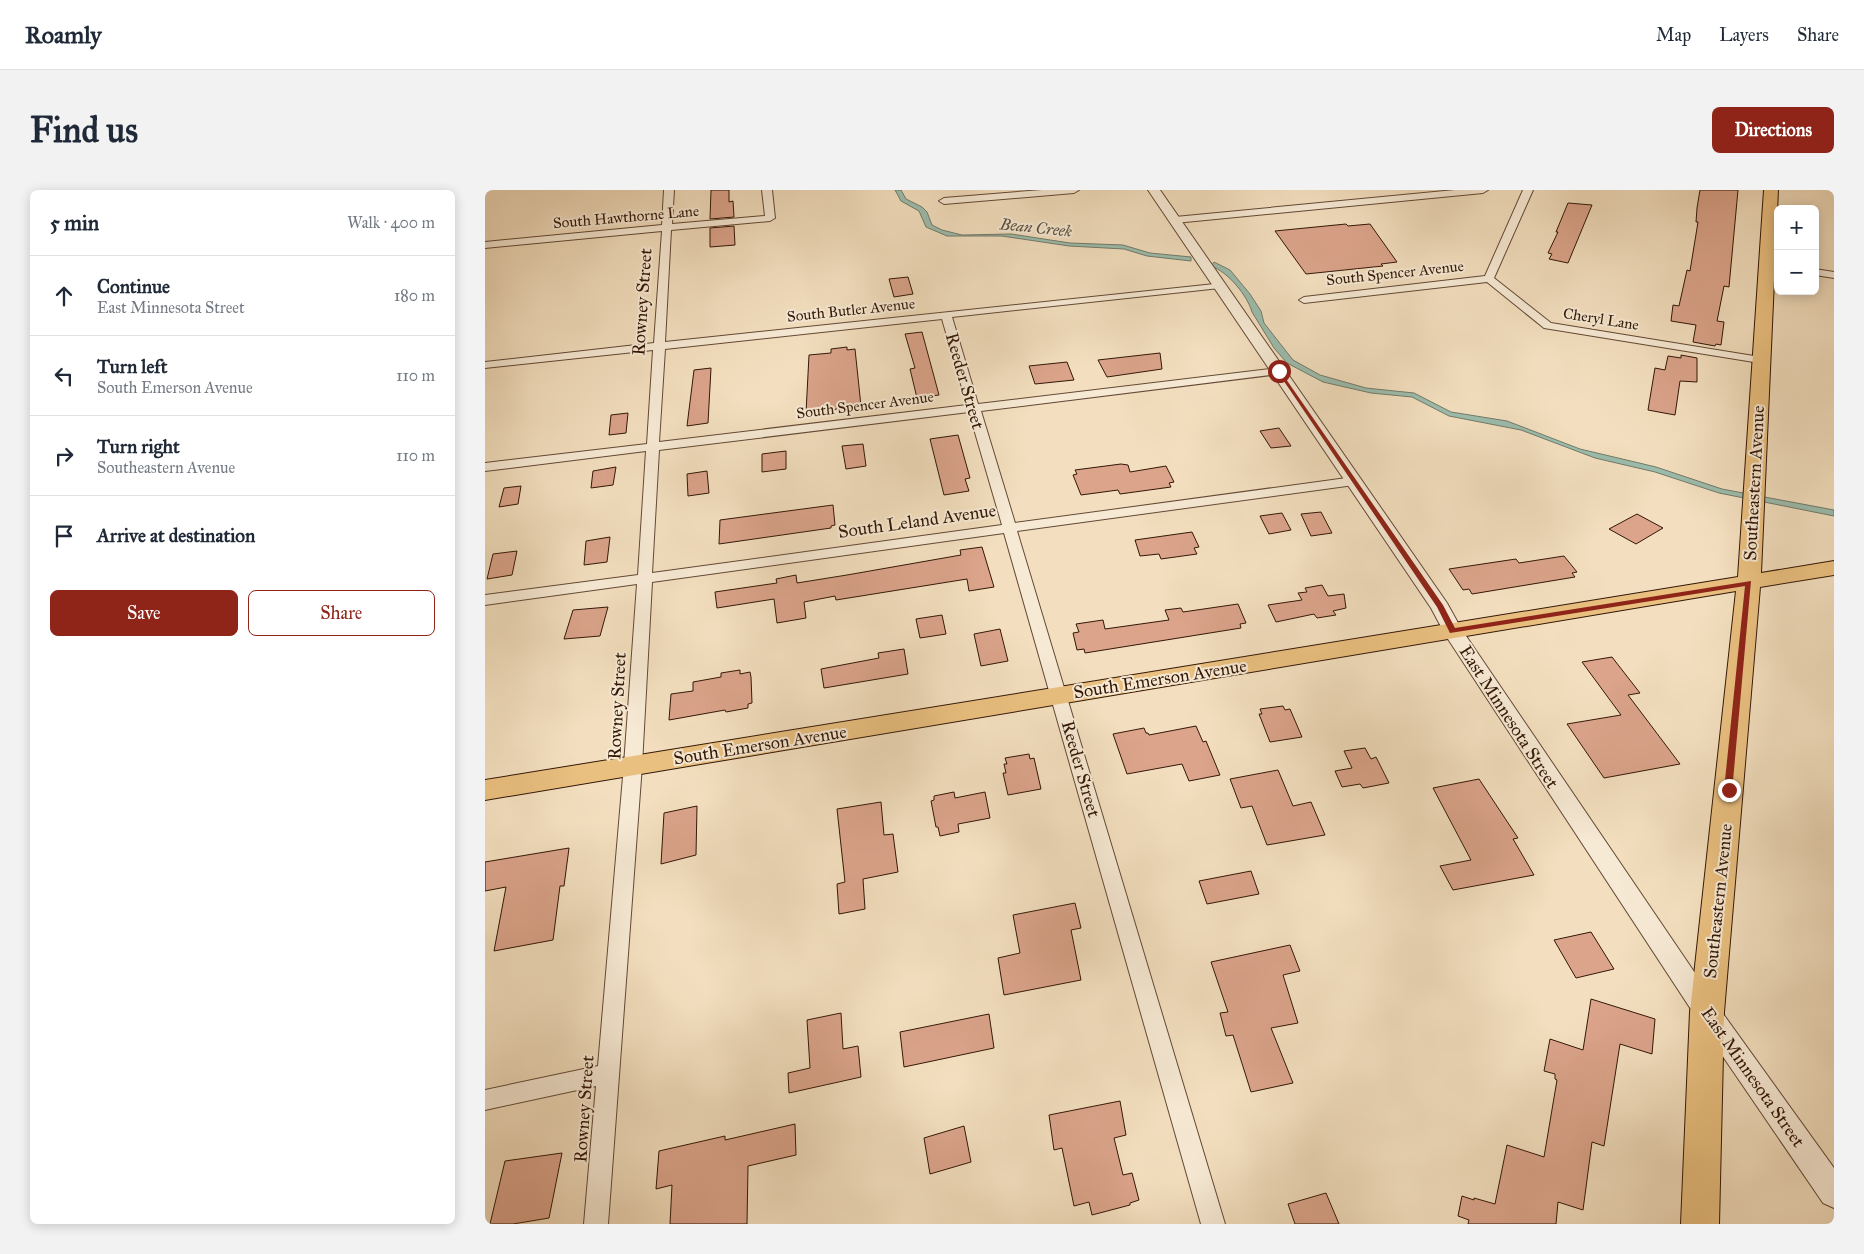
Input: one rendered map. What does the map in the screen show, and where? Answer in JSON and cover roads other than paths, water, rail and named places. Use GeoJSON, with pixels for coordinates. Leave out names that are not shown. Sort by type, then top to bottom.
{"type":"FeatureCollection","features":[{"type":"Feature","properties":{"kind":"main road","name":"Southeastern Avenue"},"geometry":{"type":"LineString","coordinates":[[1700,1224],[1707,1012],[1749,583],[1760,360],[1772,266],[1771,190]]}},
{"type":"Feature","properties":{"kind":"main road","name":"South Emerson Avenue"},"geometry":{"type":"LineString","coordinates":[[485,790],[1834,568]]}},
{"type":"Feature","properties":{"kind":"street","name":"Rowney Street"},"geometry":{"type":"LineString","coordinates":[[596,1224],[633,765],[669,190]]}},
{"type":"Feature","properties":{"kind":"street","name":"South Hawthorne Lane"},"geometry":{"type":"LineString","coordinates":[[485,245],[770,218],[767,190]]}},
{"type":"Feature","properties":{"kind":"street"},"geometry":{"type":"LineString","coordinates":[[944,201],[1074,190]]}},
{"type":"Feature","properties":{"kind":"street","name":"East Minnesota Street"},"geometry":{"type":"LineString","coordinates":[[1154,190],[1440,607],[1453,631],[1707,1012],[1834,1193]]}},
{"type":"Feature","properties":{"kind":"street"},"geometry":{"type":"LineString","coordinates":[[1175,220],[1483,190]]}},
{"type":"Feature","properties":{"kind":"street"},"geometry":{"type":"LineString","coordinates":[[1489,279],[1527,190]]}},
{"type":"Feature","properties":{"kind":"street"},"geometry":{"type":"LineString","coordinates":[[1819,273],[1834,275]]}},
{"type":"Feature","properties":{"kind":"street","name":"South Spencer Avenue"},"geometry":{"type":"LineString","coordinates":[[1304,300],[1489,279]]}},
{"type":"Feature","properties":{"kind":"street","name":"Cheryl Lane"},"geometry":{"type":"LineString","coordinates":[[1489,279],[1548,326],[1760,360]]}},
{"type":"Feature","properties":{"kind":"street","name":"South Butler Avenue"},"geometry":{"type":"LineString","coordinates":[[485,365],[1220,285]]}},
{"type":"Feature","properties":{"kind":"street","name":"Reeder Street"},"geometry":{"type":"LineString","coordinates":[[946,315],[1213,1224]]}},
{"type":"Feature","properties":{"kind":"street","name":"South Spencer Avenue"},"geometry":{"type":"LineString","coordinates":[[485,468],[1279,371]]}},
{"type":"Feature","properties":{"kind":"street","name":"South Leland Avenue"},"geometry":{"type":"LineString","coordinates":[[485,600],[1354,481]]}},
{"type":"Feature","properties":{"kind":"street"},"geometry":{"type":"LineString","coordinates":[[485,1100],[607,1074]]}},
{"type":"Feature","properties":{"kind":"water label","name":"Bean Creek"},"geometry":{"type":"Point","coordinates":[1036,227]}}]}
